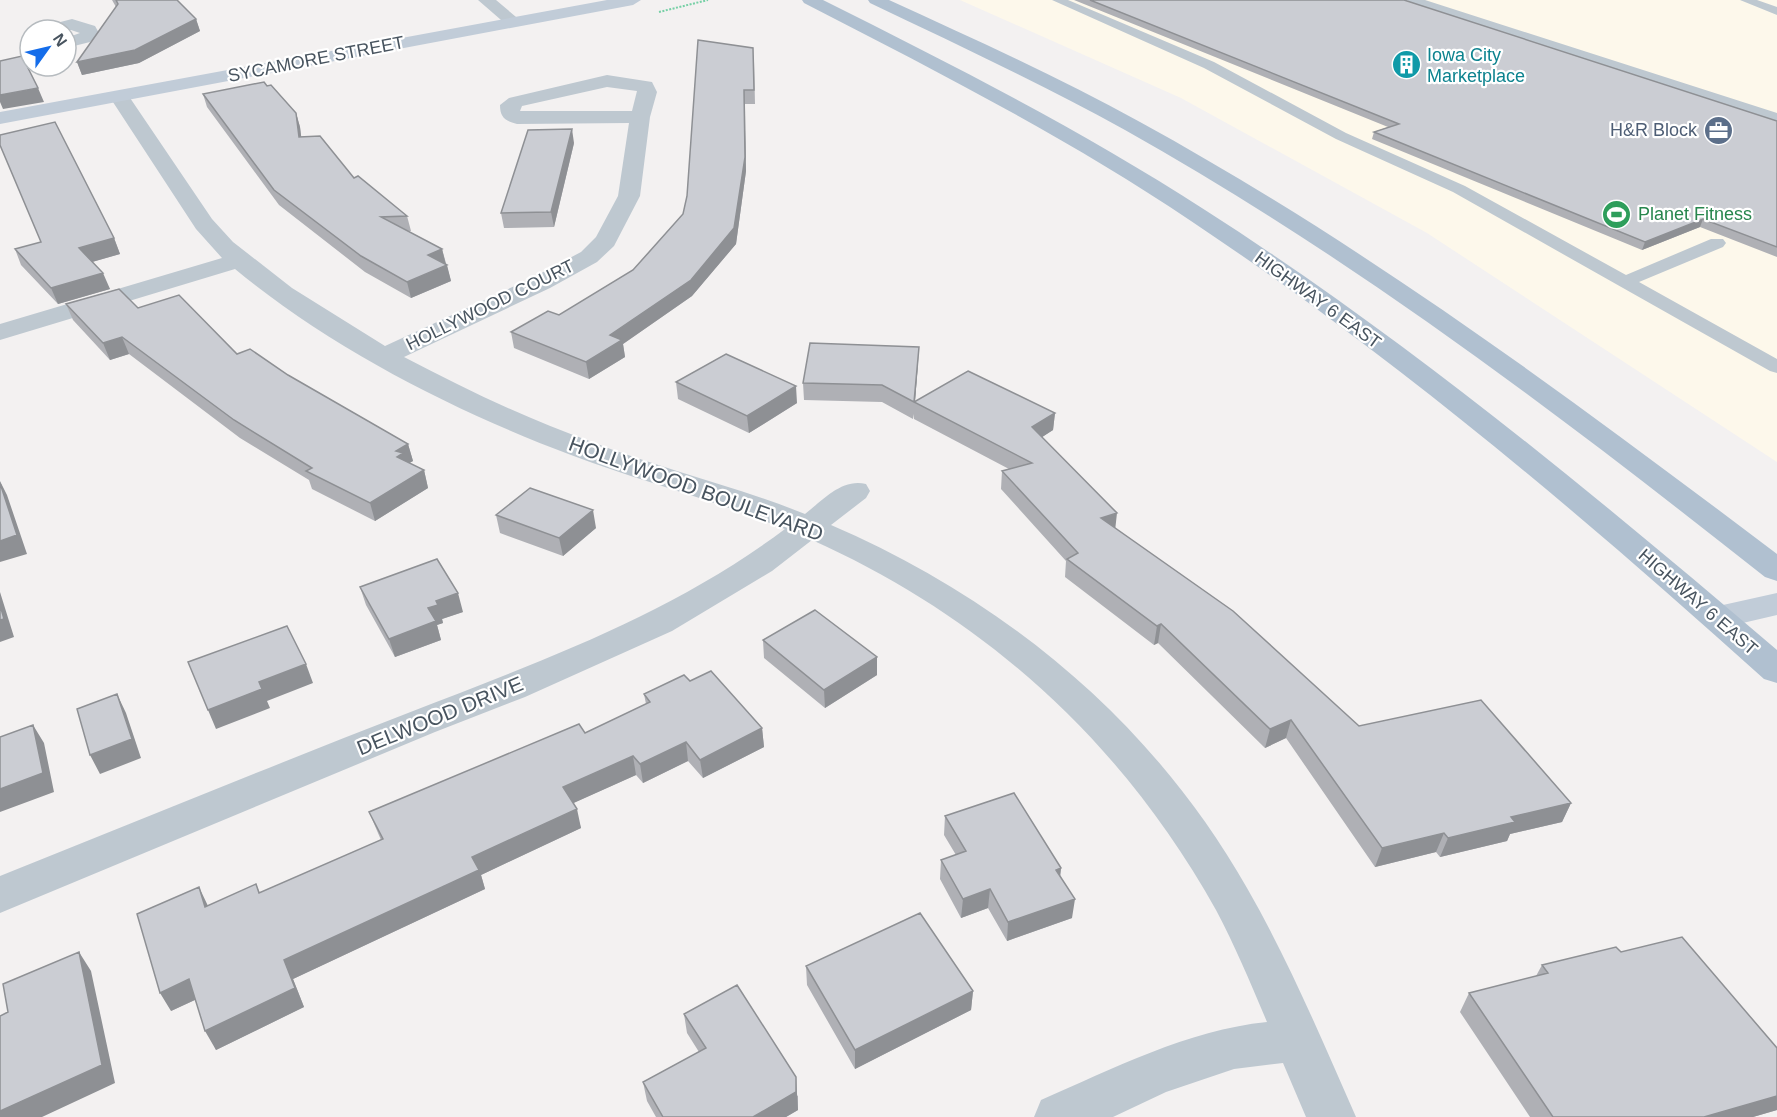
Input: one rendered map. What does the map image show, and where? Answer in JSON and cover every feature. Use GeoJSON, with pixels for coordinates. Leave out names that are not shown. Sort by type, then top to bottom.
{"type":"FeatureCollection","features":[{"type":"Feature","properties":{"kind":"main road","name":"HIGHWAY 6 EAST"},"geometry":{"type":"LineString","coordinates":[[810,0],[993,93],[1109,159],[1202,218],[1327,304],[1583,503],[1777,670]]}},
{"type":"Feature","properties":{"kind":"main road"},"geometry":{"type":"LineString","coordinates":[[876,0],[1046,80],[1166,145],[1261,202],[1394,288],[1543,392],[1777,570]]}},
{"type":"Feature","properties":{"kind":"street"},"geometry":{"type":"LineString","coordinates":[[486,0],[514,22]]}},
{"type":"Feature","properties":{"kind":"street","name":"SYCAMORE STREET"},"geometry":{"type":"LineString","coordinates":[[0,118],[633,0]]}},
{"type":"Feature","properties":{"kind":"street"},"geometry":{"type":"LineString","coordinates":[[76,18],[82,8]]}},
{"type":"Feature","properties":{"kind":"street"},"geometry":{"type":"LineString","coordinates":[[78,26],[89,30],[90,33],[78,40]]}},
{"type":"Feature","properties":{"kind":"street","name":"HOLLYWOOD COURT"},"geometry":{"type":"LineString","coordinates":[[382,357],[541,284],[590,257],[606,241],[629,196],[640,117],[647,92],[645,86],[607,81],[536,96],[516,102],[508,109],[510,114],[517,118],[640,117]]}},
{"type":"Feature","properties":{"kind":"street","name":"HOLLYWOOD BOULEVARD"},"geometry":{"type":"LineString","coordinates":[[119,96],[210,232],[240,260],[293,300],[382,357],[418,376],[560,440],[639,469],[737,499],[876,557],[941,593],[1003,636],[1074,695],[1140,768],[1203,853],[1253,940],[1331,1117]]}},
{"type":"Feature","properties":{"kind":"street"},"geometry":{"type":"LineString","coordinates":[[0,332],[240,260]]}},
{"type":"Feature","properties":{"kind":"street","name":"DELWOOD DRIVE"},"geometry":{"type":"LineString","coordinates":[[0,894],[591,655],[660,623],[760,564],[810,528],[855,491]]}},
{"type":"Feature","properties":{"kind":"street"},"geometry":{"type":"LineString","coordinates":[[1717,617],[1777,604]]}},
{"type":"Feature","properties":{"kind":"street"},"geometry":{"type":"LineString","coordinates":[[1059,1117],[1154,1074],[1234,1047],[1297,1040]]}},
{"type":"Feature","properties":{"kind":"lane"},"geometry":{"type":"LineString","coordinates":[[1058,0],[1209,65],[1341,135],[1459,189],[1777,367]]}},
{"type":"Feature","properties":{"kind":"lane"},"geometry":{"type":"LineString","coordinates":[[1413,0],[1775,116]]}},
{"type":"Feature","properties":{"kind":"lane"},"geometry":{"type":"LineString","coordinates":[[1746,0],[1777,11]]}},
{"type":"Feature","properties":{"kind":"lane"},"geometry":{"type":"LineString","coordinates":[[1625,282],[1717,243]]}},
{"type":"Feature","properties":{"kind":"path"},"geometry":{"type":"LineString","coordinates":[[660,12],[708,0]]}},
{"type":"Feature","properties":{"kind":"shaded area"},"geometry":{"type":"Polygon","coordinates":[[[960,0],[1777,0],[1777,462],[1427,233],[1181,98],[960,0]]]}},
{"type":"Feature","properties":{"kind":"building"},"geometry":{"type":"Polygon","coordinates":[[[116,0],[177,0],[196,19],[135,50],[78,62],[118,4],[116,0]]]}},
{"type":"Feature","properties":{"kind":"building","name":"Iowa City Marketplace"},"geometry":{"type":"Polygon","coordinates":[[[1090,0],[1404,0],[1777,121],[1777,247],[1703,219],[1645,242],[1374,132],[1399,124],[1090,0]]]}},
{"type":"Feature","properties":{"kind":"building"},"geometry":{"type":"Polygon","coordinates":[[[698,40],[753,48],[754,90],[744,90],[745,157],[734,228],[691,280],[610,335],[622,340],[586,362],[511,332],[548,311],[559,315],[633,270],[683,214],[687,196],[698,40]]]}},
{"type":"Feature","properties":{"kind":"building"},"geometry":{"type":"Polygon","coordinates":[[[18,57],[18,78],[33,78],[38,88],[0,95],[0,61],[18,57]]]}},
{"type":"Feature","properties":{"kind":"building"},"geometry":{"type":"Polygon","coordinates":[[[264,82],[267,86],[271,85],[296,113],[299,137],[320,136],[354,178],[358,176],[407,216],[381,217],[442,249],[428,255],[447,265],[407,282],[361,256],[274,190],[203,94],[264,82]]]}},
{"type":"Feature","properties":{"kind":"building"},"geometry":{"type":"Polygon","coordinates":[[[55,122],[114,238],[79,248],[103,273],[51,288],[15,249],[41,242],[0,145],[0,135],[55,122]]]}},
{"type":"Feature","properties":{"kind":"building"},"geometry":{"type":"Polygon","coordinates":[[[572,129],[551,212],[501,213],[528,130],[572,129]]]}},
{"type":"Feature","properties":{"kind":"building"},"geometry":{"type":"Polygon","coordinates":[[[119,289],[138,308],[179,295],[237,354],[250,349],[288,375],[408,444],[396,451],[403,453],[397,457],[424,470],[370,503],[306,471],[312,468],[234,420],[122,337],[103,343],[66,304],[119,289]]]}},
{"type":"Feature","properties":{"kind":"building"},"geometry":{"type":"Polygon","coordinates":[[[810,343],[919,347],[914,402],[882,385],[803,383],[810,343]]]}},
{"type":"Feature","properties":{"kind":"building"},"geometry":{"type":"Polygon","coordinates":[[[726,354],[796,386],[747,416],[676,382],[726,354]]]}},
{"type":"Feature","properties":{"kind":"building"},"geometry":{"type":"Polygon","coordinates":[[[968,371],[1055,413],[1032,427],[1117,513],[1101,518],[1233,611],[1359,726],[1481,700],[1571,803],[1511,817],[1515,822],[1448,838],[1444,833],[1382,848],[1291,720],[1270,729],[1161,624],[1157,626],[1067,559],[1078,553],[1002,471],[1032,463],[914,402],[968,371]]]}},
{"type":"Feature","properties":{"kind":"building"},"geometry":{"type":"Polygon","coordinates":[[[0,483],[17,535],[0,541],[0,483]]]}},
{"type":"Feature","properties":{"kind":"building"},"geometry":{"type":"Polygon","coordinates":[[[530,488],[593,510],[559,538],[496,515],[530,488]]]}},
{"type":"Feature","properties":{"kind":"building"},"geometry":{"type":"Polygon","coordinates":[[[437,559],[458,593],[436,601],[438,605],[428,608],[436,621],[389,639],[360,587],[437,559]]]}},
{"type":"Feature","properties":{"kind":"building"},"geometry":{"type":"Polygon","coordinates":[[[0,605],[4,619],[0,620],[0,605]]]}},
{"type":"Feature","properties":{"kind":"building"},"geometry":{"type":"Polygon","coordinates":[[[815,610],[877,657],[824,690],[763,640],[815,610]]]}},
{"type":"Feature","properties":{"kind":"building"},"geometry":{"type":"Polygon","coordinates":[[[287,626],[306,664],[259,682],[262,689],[208,710],[188,662],[287,626]]]}},
{"type":"Feature","properties":{"kind":"building"},"geometry":{"type":"Polygon","coordinates":[[[711,671],[762,728],[700,760],[686,742],[640,764],[633,756],[563,787],[577,809],[472,857],[479,870],[284,960],[295,988],[205,1031],[189,979],[160,993],[137,914],[199,887],[205,907],[256,884],[259,893],[383,839],[369,812],[579,724],[585,733],[650,702],[644,694],[684,675],[690,681],[711,671]]]}},
{"type":"Feature","properties":{"kind":"building"},"geometry":{"type":"Polygon","coordinates":[[[117,694],[132,739],[90,755],[77,709],[117,694]]]}},
{"type":"Feature","properties":{"kind":"building"},"geometry":{"type":"Polygon","coordinates":[[[33,725],[43,773],[0,789],[0,737],[33,725]]]}},
{"type":"Feature","properties":{"kind":"building"},"geometry":{"type":"Polygon","coordinates":[[[1014,793],[1061,868],[1056,870],[1075,899],[1008,922],[990,889],[963,899],[941,860],[966,851],[945,816],[1014,793]]]}},
{"type":"Feature","properties":{"kind":"building"},"geometry":{"type":"Polygon","coordinates":[[[920,913],[973,991],[855,1050],[806,966],[920,913]]]}},
{"type":"Feature","properties":{"kind":"building"},"geometry":{"type":"Polygon","coordinates":[[[1682,937],[1777,1048],[1777,1096],[1704,1117],[1553,1117],[1469,993],[1548,973],[1542,965],[1616,947],[1621,952],[1682,937]]]}},
{"type":"Feature","properties":{"kind":"building"},"geometry":{"type":"Polygon","coordinates":[[[79,952],[102,1065],[0,1111],[0,1016],[8,1012],[3,984],[79,952]]]}},
{"type":"Feature","properties":{"kind":"building"},"geometry":{"type":"Polygon","coordinates":[[[737,985],[796,1077],[796,1092],[753,1117],[663,1117],[643,1082],[706,1048],[684,1014],[737,985]]]}},
{"type":"Feature","properties":{"kind":"place","name":"Iowa City Marketplace"},"geometry":{"type":"Point","coordinates":[1406,65]}},
{"type":"Feature","properties":{"kind":"place","name":"H&R Block"},"geometry":{"type":"Point","coordinates":[1718,130]}},
{"type":"Feature","properties":{"kind":"place","name":"Planet Fitness"},"geometry":{"type":"Point","coordinates":[1617,214]}}]}
